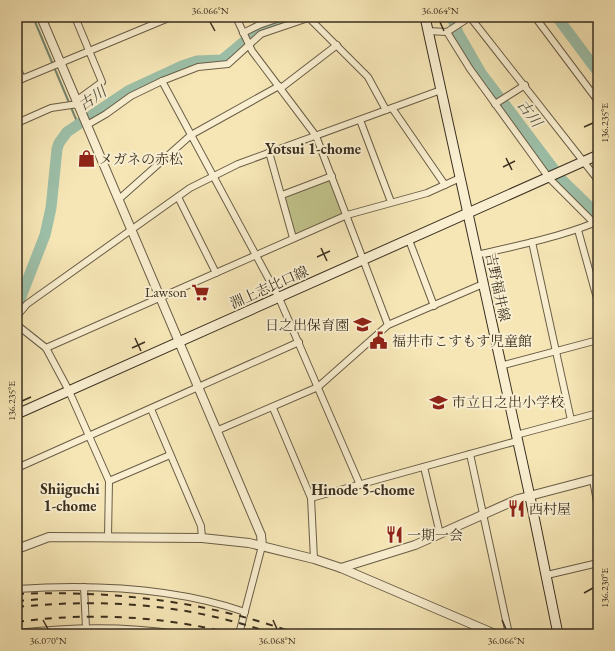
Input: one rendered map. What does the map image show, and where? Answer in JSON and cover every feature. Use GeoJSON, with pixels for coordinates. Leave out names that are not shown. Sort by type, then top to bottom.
{"type":"FeatureCollection","features":[{"type":"Feature","properties":{"kind":"main road","name":"吉野福井線"},"geometry":{"type":"LineString","coordinates":[[425,17],[500,366],[547,575],[558,634]]}},
{"type":"Feature","properties":{"kind":"main road","name":"淵上志比口線"},"geometry":{"type":"LineString","coordinates":[[17,414],[554,176],[598,155]]}},
{"type":"Feature","properties":{"kind":"street"},"geometry":{"type":"LineString","coordinates":[[41,17],[261,535],[262,546],[238,634]]}},
{"type":"Feature","properties":{"kind":"street"},"geometry":{"type":"LineString","coordinates":[[17,123],[51,108],[77,102],[102,82],[75,17]]}},
{"type":"Feature","properties":{"kind":"street"},"geometry":{"type":"LineString","coordinates":[[17,67],[20,80],[171,17]]}},
{"type":"Feature","properties":{"kind":"street"},"geometry":{"type":"LineString","coordinates":[[236,17],[247,45],[316,136],[388,325]]}},
{"type":"Feature","properties":{"kind":"street"},"geometry":{"type":"LineString","coordinates":[[243,33],[259,25],[282,17]]}},
{"type":"Feature","properties":{"kind":"street"},"geometry":{"type":"LineString","coordinates":[[87,125],[106,114],[131,96],[162,81],[198,67],[228,64],[260,34],[310,17],[368,77],[389,109],[445,185]]}},
{"type":"Feature","properties":{"kind":"street"},"geometry":{"type":"LineString","coordinates":[[428,31],[449,30],[470,17],[525,85],[598,180]]}},
{"type":"Feature","properties":{"kind":"street"},"geometry":{"type":"LineString","coordinates":[[535,17],[598,101]]}},
{"type":"Feature","properties":{"kind":"street"},"geometry":{"type":"LineString","coordinates":[[595,17],[598,24]]}},
{"type":"Feature","properties":{"kind":"street"},"geometry":{"type":"LineString","coordinates":[[449,30],[470,69],[554,176],[596,225],[476,255]]}},
{"type":"Feature","properties":{"kind":"street"},"geometry":{"type":"LineString","coordinates":[[118,200],[191,135],[280,87],[337,45]]}},
{"type":"Feature","properties":{"kind":"street"},"geometry":{"type":"LineString","coordinates":[[162,81],[279,298],[360,485]]}},
{"type":"Feature","properties":{"kind":"street"},"geometry":{"type":"LineString","coordinates":[[496,103],[525,85]]}},
{"type":"Feature","properties":{"kind":"street"},"geometry":{"type":"LineString","coordinates":[[17,316],[27,304],[190,188],[213,175],[270,152],[441,90]]}},
{"type":"Feature","properties":{"kind":"street"},"geometry":{"type":"LineString","coordinates":[[360,120],[392,202]]}},
{"type":"Feature","properties":{"kind":"street"},"geometry":{"type":"LineString","coordinates":[[270,152],[293,238]]}},
{"type":"Feature","properties":{"kind":"street"},"geometry":{"type":"LineString","coordinates":[[282,195],[332,176]]}},
{"type":"Feature","properties":{"kind":"street"},"geometry":{"type":"LineString","coordinates":[[46,348],[347,215],[427,192],[460,178]]}},
{"type":"Feature","properties":{"kind":"street"},"geometry":{"type":"LineString","coordinates":[[178,197],[216,273]]}},
{"type":"Feature","properties":{"kind":"street"},"geometry":{"type":"LineString","coordinates":[[578,230],[598,302]]}},
{"type":"Feature","properties":{"kind":"street"},"geometry":{"type":"LineString","coordinates":[[409,240],[434,306]]}},
{"type":"Feature","properties":{"kind":"street"},"geometry":{"type":"LineString","coordinates":[[532,242],[572,420]]}},
{"type":"Feature","properties":{"kind":"street"},"geometry":{"type":"LineString","coordinates":[[216,431],[273,408],[318,387],[388,325],[483,284]]}},
{"type":"Feature","properties":{"kind":"street"},"geometry":{"type":"LineString","coordinates":[[17,325],[46,348],[70,391],[109,481],[108,537]]}},
{"type":"Feature","properties":{"kind":"street"},"geometry":{"type":"LineString","coordinates":[[500,366],[598,340]]}},
{"type":"Feature","properties":{"kind":"street"},"geometry":{"type":"LineString","coordinates":[[17,468],[299,342]]}},
{"type":"Feature","properties":{"kind":"street"},"geometry":{"type":"LineString","coordinates":[[273,408],[311,498],[314,559]]}},
{"type":"Feature","properties":{"kind":"street"},"geometry":{"type":"LineString","coordinates":[[151,409],[201,526],[202,538]]}},
{"type":"Feature","properties":{"kind":"street"},"geometry":{"type":"LineString","coordinates":[[311,498],[470,454],[572,420],[598,413]]}},
{"type":"Feature","properties":{"kind":"street"},"geometry":{"type":"LineString","coordinates":[[109,481],[170,454]]}},
{"type":"Feature","properties":{"kind":"street"},"geometry":{"type":"LineString","coordinates":[[470,454],[509,634]]}},
{"type":"Feature","properties":{"kind":"street"},"geometry":{"type":"LineString","coordinates":[[424,467],[440,534]]}},
{"type":"Feature","properties":{"kind":"street"},"geometry":{"type":"LineString","coordinates":[[341,568],[415,546],[518,499],[595,479],[598,507]]}},
{"type":"Feature","properties":{"kind":"street"},"geometry":{"type":"LineString","coordinates":[[18,548],[47,537],[202,538],[262,546],[314,559],[341,568],[493,634]]}},
{"type":"Feature","properties":{"kind":"street"},"geometry":{"type":"LineString","coordinates":[[547,575],[598,563]]}},
{"type":"Feature","properties":{"kind":"street"},"geometry":{"type":"LineString","coordinates":[[17,589],[84,587],[137,589],[178,594],[206,600],[245,612]]}},
{"type":"Feature","properties":{"kind":"street"},"geometry":{"type":"LineString","coordinates":[[84,587],[86,630]]}},
{"type":"Feature","properties":{"kind":"street"},"geometry":{"type":"LineString","coordinates":[[17,633],[113,628],[175,634]]}},
{"type":"Feature","properties":{"kind":"green space"},"geometry":{"type":"Polygon","coordinates":[[[332,176],[347,215],[293,238],[282,195],[332,176]]]}},
{"type":"Feature","properties":{"kind":"waterway"},"geometry":{"type":"LineString","coordinates":[[33,17],[78,124]]}},
{"type":"Feature","properties":{"kind":"waterway","name":"古川"},"geometry":{"type":"LineString","coordinates":[[17,307],[45,235],[51,208],[57,149],[59,143],[67,132],[128,91],[182,66],[197,61],[222,60],[257,31],[298,17]]}},
{"type":"Feature","properties":{"kind":"waterway","name":"古川"},"geometry":{"type":"LineString","coordinates":[[452,17],[458,33],[481,73],[562,180],[598,215]]}},
{"type":"Feature","properties":{"kind":"waterway"},"geometry":{"type":"LineString","coordinates":[[557,17],[598,72]]}},
{"type":"Feature","properties":{"kind":"railway"},"geometry":{"type":"LineString","coordinates":[[17,594],[88,594],[159,600],[229,613],[297,634]]}},
{"type":"Feature","properties":{"kind":"railway"},"geometry":{"type":"LineString","coordinates":[[17,601],[42,599]]}},
{"type":"Feature","properties":{"kind":"railway"},"geometry":{"type":"LineString","coordinates":[[17,607],[83,603],[147,606],[210,616],[274,634]]}},
{"type":"Feature","properties":{"kind":"railway"},"geometry":{"type":"LineString","coordinates":[[17,622],[72,617],[126,618],[180,623],[234,634]]}},
{"type":"Feature","properties":{"kind":"place","name":"メガネの赤松"},"geometry":{"type":"Point","coordinates":[86,159]}},
{"type":"Feature","properties":{"kind":"place","name":"Lawson"},"geometry":{"type":"Point","coordinates":[200,292]}},
{"type":"Feature","properties":{"kind":"place","name":"日之出保育園"},"geometry":{"type":"Point","coordinates":[362,325]}},
{"type":"Feature","properties":{"kind":"place","name":"福井市こすもす児童館"},"geometry":{"type":"Point","coordinates":[379,341]}},
{"type":"Feature","properties":{"kind":"place","name":"市立日之出小学校"},"geometry":{"type":"Point","coordinates":[439,402]}},
{"type":"Feature","properties":{"kind":"place","name":"西村屋"},"geometry":{"type":"Point","coordinates":[516,509]}},
{"type":"Feature","properties":{"kind":"place","name":"一期一会"},"geometry":{"type":"Point","coordinates":[394,535]}},
{"type":"Feature","properties":{"kind":"district","name":"Yotsui 1-chome"},"geometry":{"type":"Point","coordinates":[313,148]}},
{"type":"Feature","properties":{"kind":"district","name":"Hinode 5-chome"},"geometry":{"type":"Point","coordinates":[363,489]}},
{"type":"Feature","properties":{"kind":"district","name":"Shiiguchi 1-chome"},"geometry":{"type":"Point","coordinates":[70,496]}}]}
